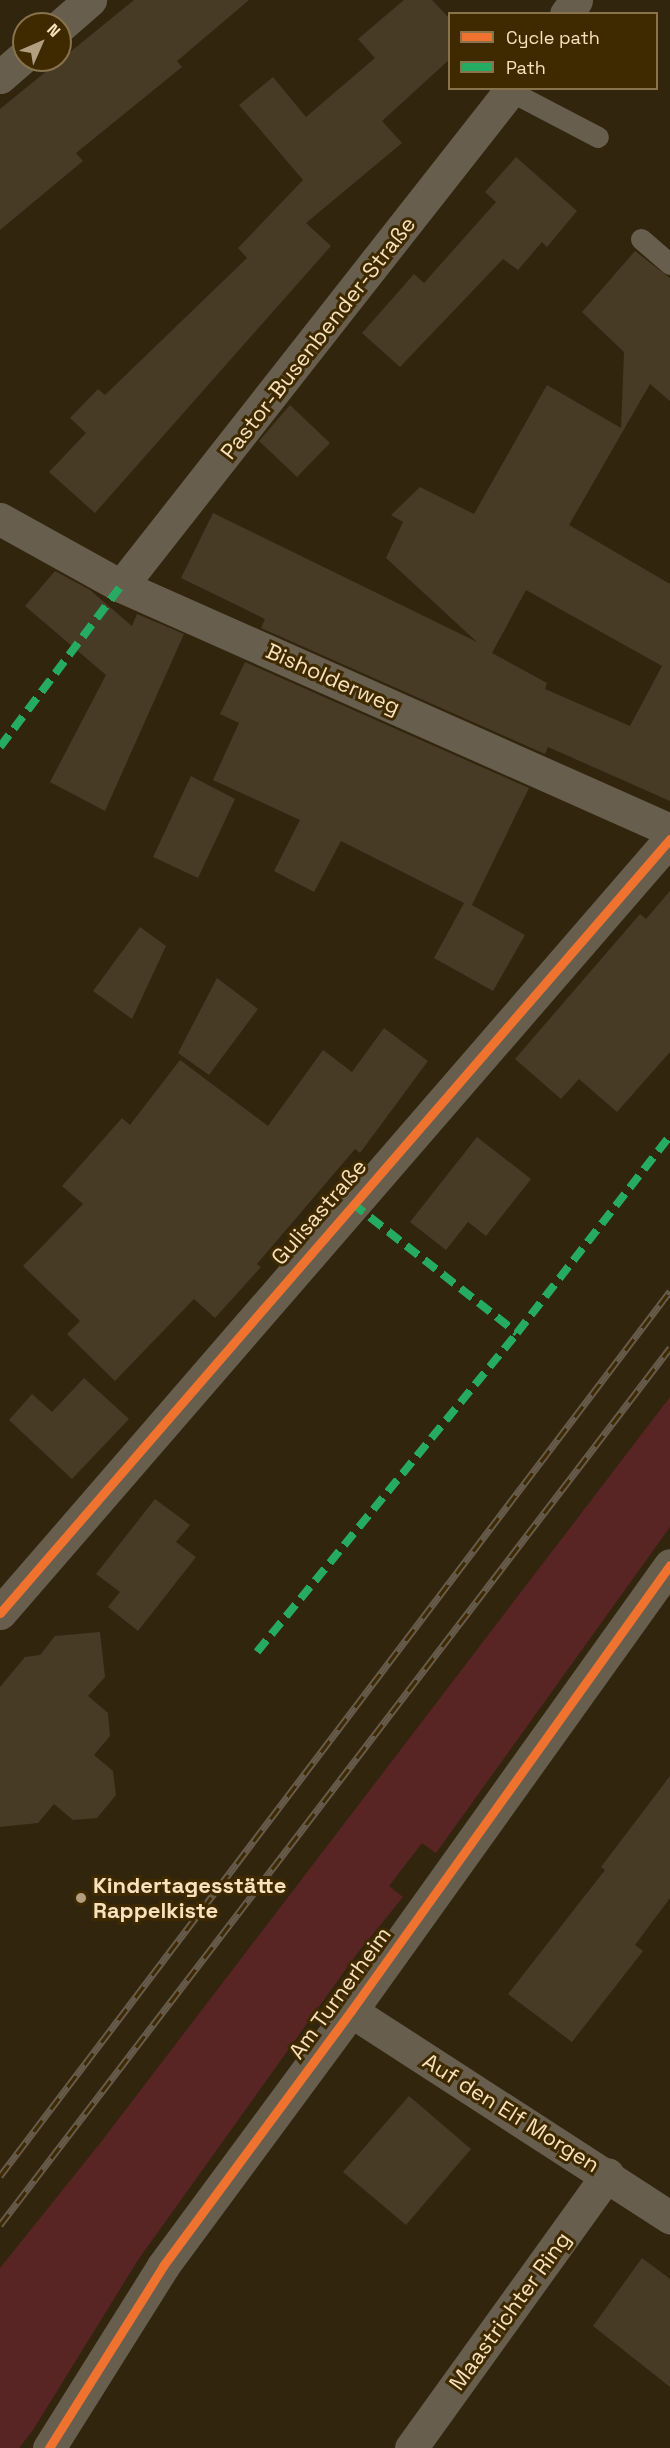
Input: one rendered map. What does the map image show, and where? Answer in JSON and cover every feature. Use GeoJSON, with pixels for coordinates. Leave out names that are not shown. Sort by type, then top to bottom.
{"type":"FeatureCollection","features":[{"type":"Feature","properties":{"kind":"street"},"geometry":{"type":"LineString","coordinates":[[72,16],[90,0]]}},
{"type":"Feature","properties":{"kind":"street"},"geometry":{"type":"LineString","coordinates":[[0,77],[12,66]]}},
{"type":"Feature","properties":{"kind":"street","name":"Pastor-Busenbender-Straße"},"geometry":{"type":"LineString","coordinates":[[121,586],[511,90]]}},
{"type":"Feature","properties":{"kind":"street","name":"Bisholderweg"},"geometry":{"type":"LineString","coordinates":[[0,519],[121,586],[670,830]]}},
{"type":"Feature","properties":{"kind":"street","name":"Gulisastraße"},"geometry":{"type":"LineString","coordinates":[[0,1613],[670,839]]}},
{"type":"Feature","properties":{"kind":"street","name":"Am Turnerheim"},"geometry":{"type":"LineString","coordinates":[[49,2448],[163,2266],[351,2011],[670,1565]]}},
{"type":"Feature","properties":{"kind":"street","name":"Auf den Elf Morgen"},"geometry":{"type":"LineString","coordinates":[[351,2011],[608,2174],[670,2217]]}},
{"type":"Feature","properties":{"kind":"street","name":"Maastrichter Ring"},"geometry":{"type":"LineString","coordinates":[[411,2448],[608,2174]]}},
{"type":"Feature","properties":{"kind":"lane"},"geometry":{"type":"LineString","coordinates":[[511,90],[598,137]]}},
{"type":"Feature","properties":{"kind":"lane"},"geometry":{"type":"LineString","coordinates":[[641,239],[670,264]]}},
{"type":"Feature","properties":{"kind":"shaded area"},"geometry":{"type":"Polygon","coordinates":[[[670,1397],[670,1527],[436,1853],[422,1843],[389,1886],[403,1897],[356,1955],[138,2260],[33,2430],[19,2448],[0,2448],[0,2268],[101,2142],[670,1397]]]}},
{"type":"Feature","properties":{"kind":"building"},"geometry":{"type":"Polygon","coordinates":[[[134,0],[249,0],[177,61],[182,67],[76,153],[83,161],[0,230],[0,109],[45,72],[72,72],[72,50],[134,0]]]}},
{"type":"Feature","properties":{"kind":"building"},"geometry":{"type":"Polygon","coordinates":[[[404,0],[432,0],[448,17],[448,61],[382,121],[402,143],[306,223],[331,246],[95,513],[49,472],[86,433],[70,418],[98,389],[105,395],[247,258],[238,248],[303,180],[239,105],[273,77],[306,117],[375,58],[358,39],[404,0]]]}},
{"type":"Feature","properties":{"kind":"building"},"geometry":{"type":"Polygon","coordinates":[[[516,157],[577,211],[547,247],[542,242],[518,270],[503,259],[400,367],[362,333],[414,274],[424,283],[496,202],[485,192],[516,157]]]}},
{"type":"Feature","properties":{"kind":"building"},"geometry":{"type":"Polygon","coordinates":[[[635,251],[670,278],[670,401],[650,384],[569,525],[670,584],[670,801],[548,747],[545,754],[261,628],[265,619],[181,578],[213,513],[477,642],[386,558],[403,522],[391,515],[420,487],[474,514],[547,385],[621,428],[624,352],[582,312],[635,251]],[[526,590],[492,653],[547,683],[545,689],[630,726],[662,666],[526,590]]]}},
{"type":"Feature","properties":{"kind":"building"},"geometry":{"type":"Polygon","coordinates":[[[290,405],[330,443],[297,477],[259,441],[290,405]]]}},
{"type":"Feature","properties":{"kind":"building"},"geometry":{"type":"Polygon","coordinates":[[[55,571],[90,590],[132,626],[137,614],[184,634],[105,811],[50,782],[106,675],[25,606],[55,571]]]}},
{"type":"Feature","properties":{"kind":"building"},"geometry":{"type":"Polygon","coordinates":[[[245,662],[529,788],[472,905],[525,935],[493,991],[434,958],[464,903],[341,841],[314,892],[274,871],[300,820],[213,780],[239,723],[220,714],[245,662]]]}},
{"type":"Feature","properties":{"kind":"building"},"geometry":{"type":"Polygon","coordinates":[[[191,776],[235,799],[198,878],[153,857],[191,776]]]}},
{"type":"Feature","properties":{"kind":"building"},"geometry":{"type":"Polygon","coordinates":[[[670,891],[670,1052],[617,1112],[579,1079],[561,1099],[515,1059],[640,914],[646,919],[670,891]]]}},
{"type":"Feature","properties":{"kind":"building"},"geometry":{"type":"Polygon","coordinates":[[[140,927],[166,946],[132,1019],[93,991],[140,927]]]}},
{"type":"Feature","properties":{"kind":"building"},"geometry":{"type":"Polygon","coordinates":[[[217,978],[258,1009],[209,1075],[178,1053],[217,978]]]}},
{"type":"Feature","properties":{"kind":"building"},"geometry":{"type":"Polygon","coordinates":[[[384,1028],[428,1061],[360,1153],[355,1149],[257,1264],[261,1267],[215,1318],[194,1299],[115,1381],[67,1334],[80,1321],[23,1266],[83,1204],[62,1186],[122,1118],[130,1125],[180,1060],[268,1126],[323,1050],[352,1072],[384,1028]]]}},
{"type":"Feature","properties":{"kind":"building"},"geometry":{"type":"Polygon","coordinates":[[[477,1137],[531,1179],[486,1236],[468,1222],[446,1250],[410,1222],[477,1137]]]}},
{"type":"Feature","properties":{"kind":"building"},"geometry":{"type":"Polygon","coordinates":[[[84,1378],[129,1419],[72,1479],[9,1420],[32,1394],[52,1412],[84,1378]]]}},
{"type":"Feature","properties":{"kind":"building"},"geometry":{"type":"Polygon","coordinates":[[[155,1499],[190,1525],[176,1542],[196,1557],[138,1631],[108,1607],[120,1592],[96,1574],[155,1499]]]}},
{"type":"Feature","properties":{"kind":"building"},"geometry":{"type":"Polygon","coordinates":[[[100,1632],[105,1677],[88,1696],[108,1713],[110,1736],[94,1755],[113,1771],[116,1795],[97,1818],[73,1820],[54,1804],[38,1823],[0,1827],[0,1687],[25,1657],[40,1655],[55,1636],[100,1632]]]}},
{"type":"Feature","properties":{"kind":"building"},"geometry":{"type":"Polygon","coordinates":[[[670,1776],[670,1898],[635,1945],[643,1951],[572,2042],[508,1994],[605,1870],[601,1867],[670,1776]]]}},
{"type":"Feature","properties":{"kind":"building"},"geometry":{"type":"Polygon","coordinates":[[[409,2096],[471,2149],[406,2225],[343,2172],[409,2096]]]}},
{"type":"Feature","properties":{"kind":"building"},"geometry":{"type":"Polygon","coordinates":[[[642,2258],[670,2279],[670,2387],[593,2326],[642,2258]]]}},
{"type":"Feature","properties":{"kind":"railway"},"geometry":{"type":"LineString","coordinates":[[0,2176],[670,1291]]}},
{"type":"Feature","properties":{"kind":"railway"},"geometry":{"type":"LineString","coordinates":[[0,2225],[670,1348]]}},
{"type":"Feature","properties":{"kind":"marked path"},"geometry":{"type":"LineString","coordinates":[[0,747],[121,586]]}},
{"type":"Feature","properties":{"kind":"marked path"},"geometry":{"type":"LineString","coordinates":[[257,1652],[517,1333],[670,1136]]}},
{"type":"Feature","properties":{"kind":"marked path"},"geometry":{"type":"LineString","coordinates":[[352,1203],[517,1333]]}},
{"type":"Feature","properties":{"kind":"cycle path"},"geometry":{"type":"LineString","coordinates":[[0,1613],[670,839]]}},
{"type":"Feature","properties":{"kind":"cycle path"},"geometry":{"type":"LineString","coordinates":[[49,2448],[163,2266],[351,2011],[670,1565]]}},
{"type":"Feature","properties":{"kind":"place","name":"Kindertagesstätte Rappelkiste"},"geometry":{"type":"Point","coordinates":[81,1898]}}]}
